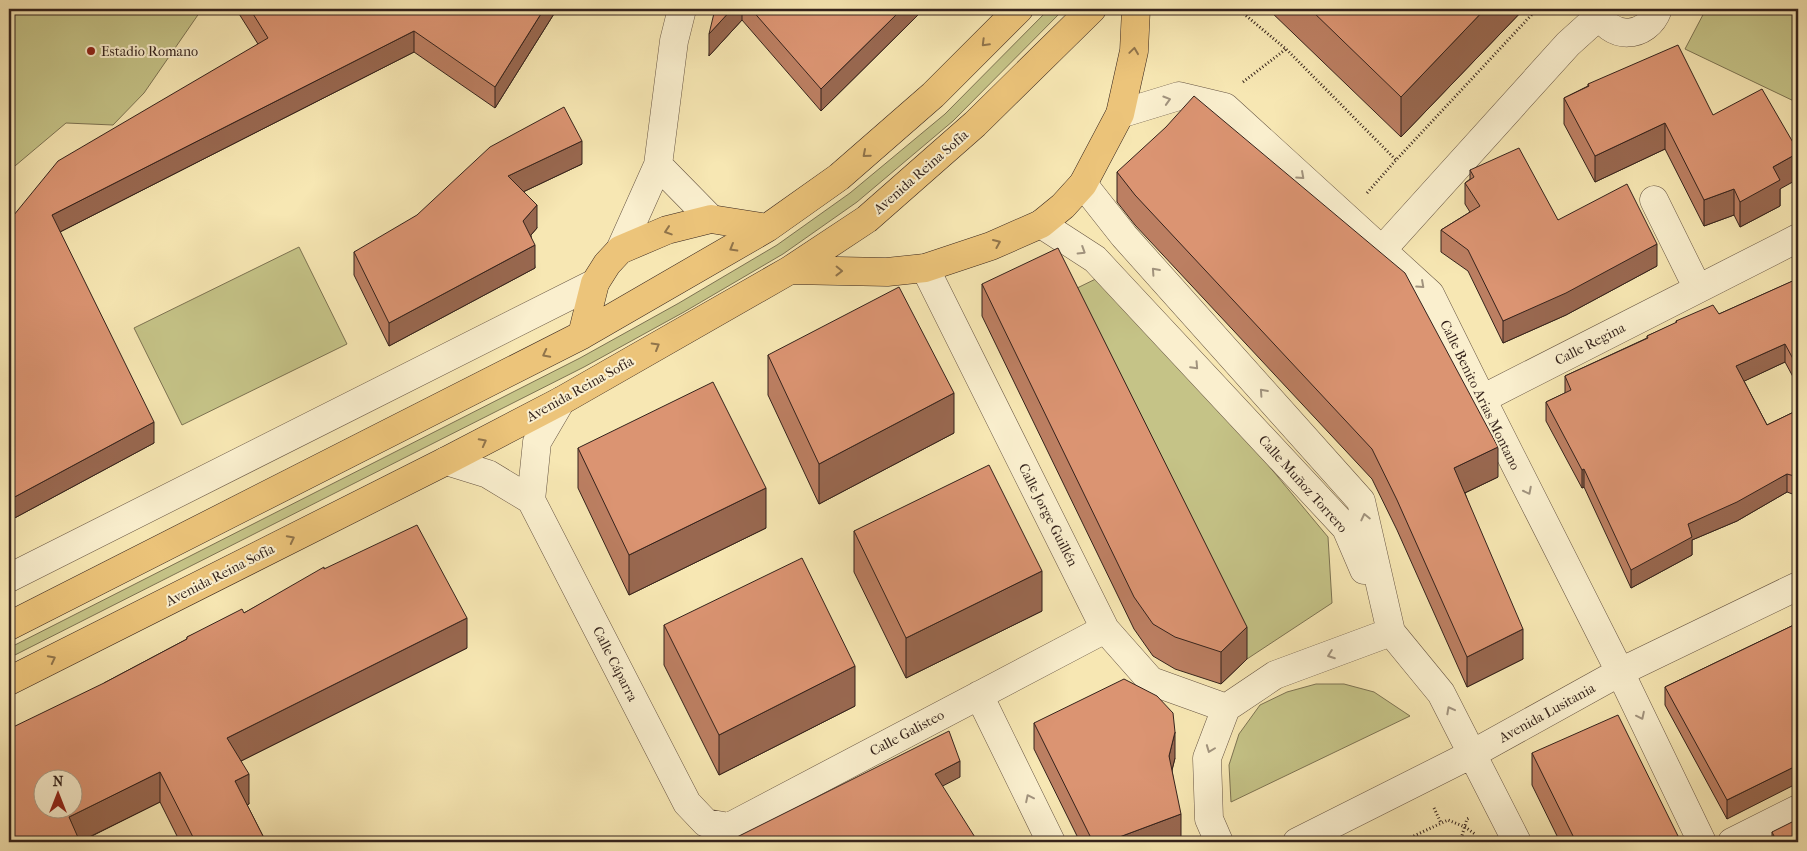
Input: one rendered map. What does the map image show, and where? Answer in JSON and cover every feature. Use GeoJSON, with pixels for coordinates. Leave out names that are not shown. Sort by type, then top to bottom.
{"type":"FeatureCollection","features":[{"type":"Feature","properties":{"kind":"highway"},"geometry":{"type":"LineString","coordinates":[[9,626],[582,335],[767,228],[839,177],[933,95],[1019,9]]}},
{"type":"Feature","properties":{"kind":"highway","name":"Avenida Reina Sofía"},"geometry":{"type":"LineString","coordinates":[[9,681],[561,401],[790,270],[867,219],[975,124],[1092,9]]}},
{"type":"Feature","properties":{"kind":"highway"},"geometry":{"type":"LineString","coordinates":[[790,270],[887,272],[925,268],[991,246],[1040,224],[1063,206],[1083,184],[1120,114],[1134,51],[1136,9]]}},
{"type":"Feature","properties":{"kind":"highway"},"geometry":{"type":"LineString","coordinates":[[582,335],[595,283],[607,264],[620,250],[667,230],[711,219],[767,228]]}},
{"type":"Feature","properties":{"kind":"street"},"geometry":{"type":"LineString","coordinates":[[620,250],[658,165],[674,41],[682,9]]}},
{"type":"Feature","properties":{"kind":"street"},"geometry":{"type":"LineString","coordinates":[[1382,250],[1598,13],[1606,25],[1615,31],[1626,33],[1636,32],[1646,27],[1658,9]]}},
{"type":"Feature","properties":{"kind":"street","name":"Calle Benito Arias Montano"},"geometry":{"type":"LineString","coordinates":[[1120,114],[1179,96],[1225,107],[1430,294],[1620,672],[1702,842]]}},
{"type":"Feature","properties":{"kind":"street"},"geometry":{"type":"LineString","coordinates":[[658,165],[711,219]]}},
{"type":"Feature","properties":{"kind":"street","name":"Calle Muñoz Torrero"},"geometry":{"type":"LineString","coordinates":[[1083,184],[1124,236],[1361,502],[1391,632]]}},
{"type":"Feature","properties":{"kind":"street"},"geometry":{"type":"LineString","coordinates":[[1654,200],[1698,289]]}},
{"type":"Feature","properties":{"kind":"street","name":"Calle Muñoz Torrero"},"geometry":{"type":"LineString","coordinates":[[1040,224],[1095,259],[1346,528],[1391,632]]}},
{"type":"Feature","properties":{"kind":"street","name":"Calle Regina"},"geometry":{"type":"LineString","coordinates":[[1482,399],[1798,238]]}},
{"type":"Feature","properties":{"kind":"street","name":"Calle Jorge Guillén"},"geometry":{"type":"LineString","coordinates":[[925,268],[1104,629],[1150,681],[1226,708]]}},
{"type":"Feature","properties":{"kind":"street"},"geometry":{"type":"LineString","coordinates":[[9,578],[595,283]]}},
{"type":"Feature","properties":{"kind":"street"},"geometry":{"type":"LineString","coordinates":[[446,461],[488,474],[531,500],[537,442],[561,401]]}},
{"type":"Feature","properties":{"kind":"street","name":"Calle Cáparra"},"geometry":{"type":"LineString","coordinates":[[531,500],[687,803],[706,823]]}},
{"type":"Feature","properties":{"kind":"street","name":"Avenida Lusitania"},"geometry":{"type":"LineString","coordinates":[[1296,842],[1472,754],[1620,672],[1798,586]]}},
{"type":"Feature","properties":{"kind":"street","name":"Calle Galisteo"},"geometry":{"type":"LineString","coordinates":[[706,823],[729,827],[1104,629]]}},
{"type":"Feature","properties":{"kind":"street"},"geometry":{"type":"LineString","coordinates":[[1219,842],[1209,819],[1207,758],[1226,708],[1275,675],[1391,632],[1441,693],[1517,842]]}},
{"type":"Feature","properties":{"kind":"street"},"geometry":{"type":"LineString","coordinates":[[979,695],[1050,842]]}},
{"type":"Feature","properties":{"kind":"street"},"geometry":{"type":"LineString","coordinates":[[1732,842],[1798,809]]}},
{"type":"Feature","properties":{"kind":"path"},"geometry":{"type":"LineString","coordinates":[[1238,9],[1286,49],[1396,160]]}},
{"type":"Feature","properties":{"kind":"path"},"geometry":{"type":"LineString","coordinates":[[1369,190],[1537,9]]}},
{"type":"Feature","properties":{"kind":"path"},"geometry":{"type":"LineString","coordinates":[[1213,104],[1286,49]]}},
{"type":"Feature","properties":{"kind":"path"},"geometry":{"type":"LineString","coordinates":[[1401,842],[1448,820],[1475,833],[1477,838]]}},
{"type":"Feature","properties":{"kind":"path"},"geometry":{"type":"LineString","coordinates":[[1460,842],[1465,827]]}},
{"type":"Feature","properties":{"kind":"shaded area","name":"Estadio Romano"},"geometry":{"type":"Polygon","coordinates":[[[9,9],[202,9],[144,93],[113,125],[66,123],[9,171],[9,9]]]}},
{"type":"Feature","properties":{"kind":"shaded area"},"geometry":{"type":"Polygon","coordinates":[[[1049,9],[1064,9],[953,121],[857,202],[783,254],[684,312],[584,367],[9,658],[9,648],[580,358],[679,303],[777,245],[850,193],[945,114],[1049,9]]]}},
{"type":"Feature","properties":{"kind":"shaded area"},"geometry":{"type":"Polygon","coordinates":[[[1706,9],[1798,9],[1798,103],[1685,49],[1706,9]]]}},
{"type":"Feature","properties":{"kind":"shaded area"},"geometry":{"type":"Polygon","coordinates":[[[299,247],[347,344],[182,425],[134,328],[299,247]]]}},
{"type":"Feature","properties":{"kind":"shaded area"},"geometry":{"type":"Polygon","coordinates":[[[1108,273],[1328,537],[1332,603],[1247,659],[1071,291],[1108,273]]]}},
{"type":"Feature","properties":{"kind":"shaded area"},"geometry":{"type":"Polygon","coordinates":[[[1316,684],[1344,684],[1374,692],[1410,716],[1231,802],[1229,765],[1239,734],[1260,705],[1287,692],[1316,684]]]}},
{"type":"Feature","properties":{"kind":"building"},"geometry":{"type":"Polygon","coordinates":[[[250,9],[544,9],[495,87],[414,31],[52,215],[154,422],[9,500],[9,221],[58,161],[268,38],[250,9]]]}},
{"type":"Feature","properties":{"kind":"building"},"geometry":{"type":"Polygon","coordinates":[[[715,9],[732,9],[709,34],[715,9]]]}},
{"type":"Feature","properties":{"kind":"building"},"geometry":{"type":"Polygon","coordinates":[[[751,9],[902,9],[821,89],[751,9]]]}},
{"type":"Feature","properties":{"kind":"building"},"geometry":{"type":"Polygon","coordinates":[[[1310,9],[1485,9],[1401,97],[1310,9]]]}},
{"type":"Feature","properties":{"kind":"building"},"geometry":{"type":"Polygon","coordinates":[[[1678,45],[1713,115],[1762,89],[1798,151],[1798,153],[1773,167],[1780,180],[1740,202],[1734,189],[1704,200],[1665,123],[1595,156],[1564,98],[1589,86],[1588,84],[1678,45]]]}},
{"type":"Feature","properties":{"kind":"building"},"geometry":{"type":"Polygon","coordinates":[[[1194,96],[1405,273],[1498,447],[1454,468],[1523,629],[1467,657],[1397,500],[1372,449],[1135,195],[1117,172],[1166,127],[1194,96]]]}},
{"type":"Feature","properties":{"kind":"building"},"geometry":{"type":"Polygon","coordinates":[[[564,107],[582,141],[508,176],[537,205],[523,221],[535,245],[389,323],[354,252],[417,215],[490,147],[564,107]]]}},
{"type":"Feature","properties":{"kind":"building"},"geometry":{"type":"Polygon","coordinates":[[[1519,148],[1558,220],[1627,184],[1657,244],[1566,293],[1503,321],[1468,250],[1441,230],[1480,206],[1465,183],[1474,177],[1470,170],[1519,148]]]}},
{"type":"Feature","properties":{"kind":"building"},"geometry":{"type":"Polygon","coordinates":[[[1058,248],[1247,627],[1221,652],[1175,637],[1153,624],[1134,597],[982,284],[1058,248]]]}},
{"type":"Feature","properties":{"kind":"building"},"geometry":{"type":"Polygon","coordinates":[[[1798,263],[1798,368],[1785,344],[1736,366],[1767,425],[1798,410],[1798,477],[1787,474],[1737,502],[1688,524],[1692,537],[1631,570],[1584,469],[1582,470],[1546,402],[1571,390],[1565,376],[1648,338],[1647,336],[1676,321],[1713,305],[1719,314],[1797,279],[1793,266],[1798,263]]]}},
{"type":"Feature","properties":{"kind":"building"},"geometry":{"type":"Polygon","coordinates":[[[899,287],[954,393],[819,464],[768,355],[899,287]]]}},
{"type":"Feature","properties":{"kind":"building"},"geometry":{"type":"Polygon","coordinates":[[[713,382],[766,488],[629,555],[578,448],[713,382]]]}},
{"type":"Feature","properties":{"kind":"building"},"geometry":{"type":"Polygon","coordinates":[[[989,465],[1042,571],[906,638],[854,531],[989,465]]]}},
{"type":"Feature","properties":{"kind":"building"},"geometry":{"type":"Polygon","coordinates":[[[417,525],[467,618],[227,738],[249,774],[235,781],[266,842],[194,842],[160,772],[82,811],[82,768],[32,768],[32,818],[69,818],[80,842],[9,842],[9,729],[104,683],[242,609],[244,613],[324,567],[324,569],[417,525]]]}},
{"type":"Feature","properties":{"kind":"building"},"geometry":{"type":"Polygon","coordinates":[[[802,558],[855,666],[719,735],[664,625],[802,558]]]}},
{"type":"Feature","properties":{"kind":"building"},"geometry":{"type":"Polygon","coordinates":[[[1798,623],[1798,765],[1727,800],[1665,687],[1798,623]]]}},
{"type":"Feature","properties":{"kind":"building"},"geometry":{"type":"Polygon","coordinates":[[[1124,679],[1157,696],[1173,713],[1175,732],[1169,756],[1181,814],[1106,842],[1093,842],[1034,723],[1124,679]]]}},
{"type":"Feature","properties":{"kind":"building"},"geometry":{"type":"Polygon","coordinates":[[[1618,715],[1681,842],[1576,842],[1532,753],[1618,715]]]}},
{"type":"Feature","properties":{"kind":"building"},"geometry":{"type":"Polygon","coordinates":[[[949,731],[960,761],[935,774],[978,842],[727,842],[949,731]]]}},
{"type":"Feature","properties":{"kind":"building"},"geometry":{"type":"Polygon","coordinates":[[[1798,819],[1798,842],[1777,842],[1772,832],[1798,819]]]}},
{"type":"Feature","properties":{"kind":"building"},"geometry":{"type":"Polygon","coordinates":[[[284,838],[286,842],[275,842],[284,838]]]}},
{"type":"Feature","properties":{"kind":"place","name":"Estadio Romano"},"geometry":{"type":"Point","coordinates":[91,51]}}]}
